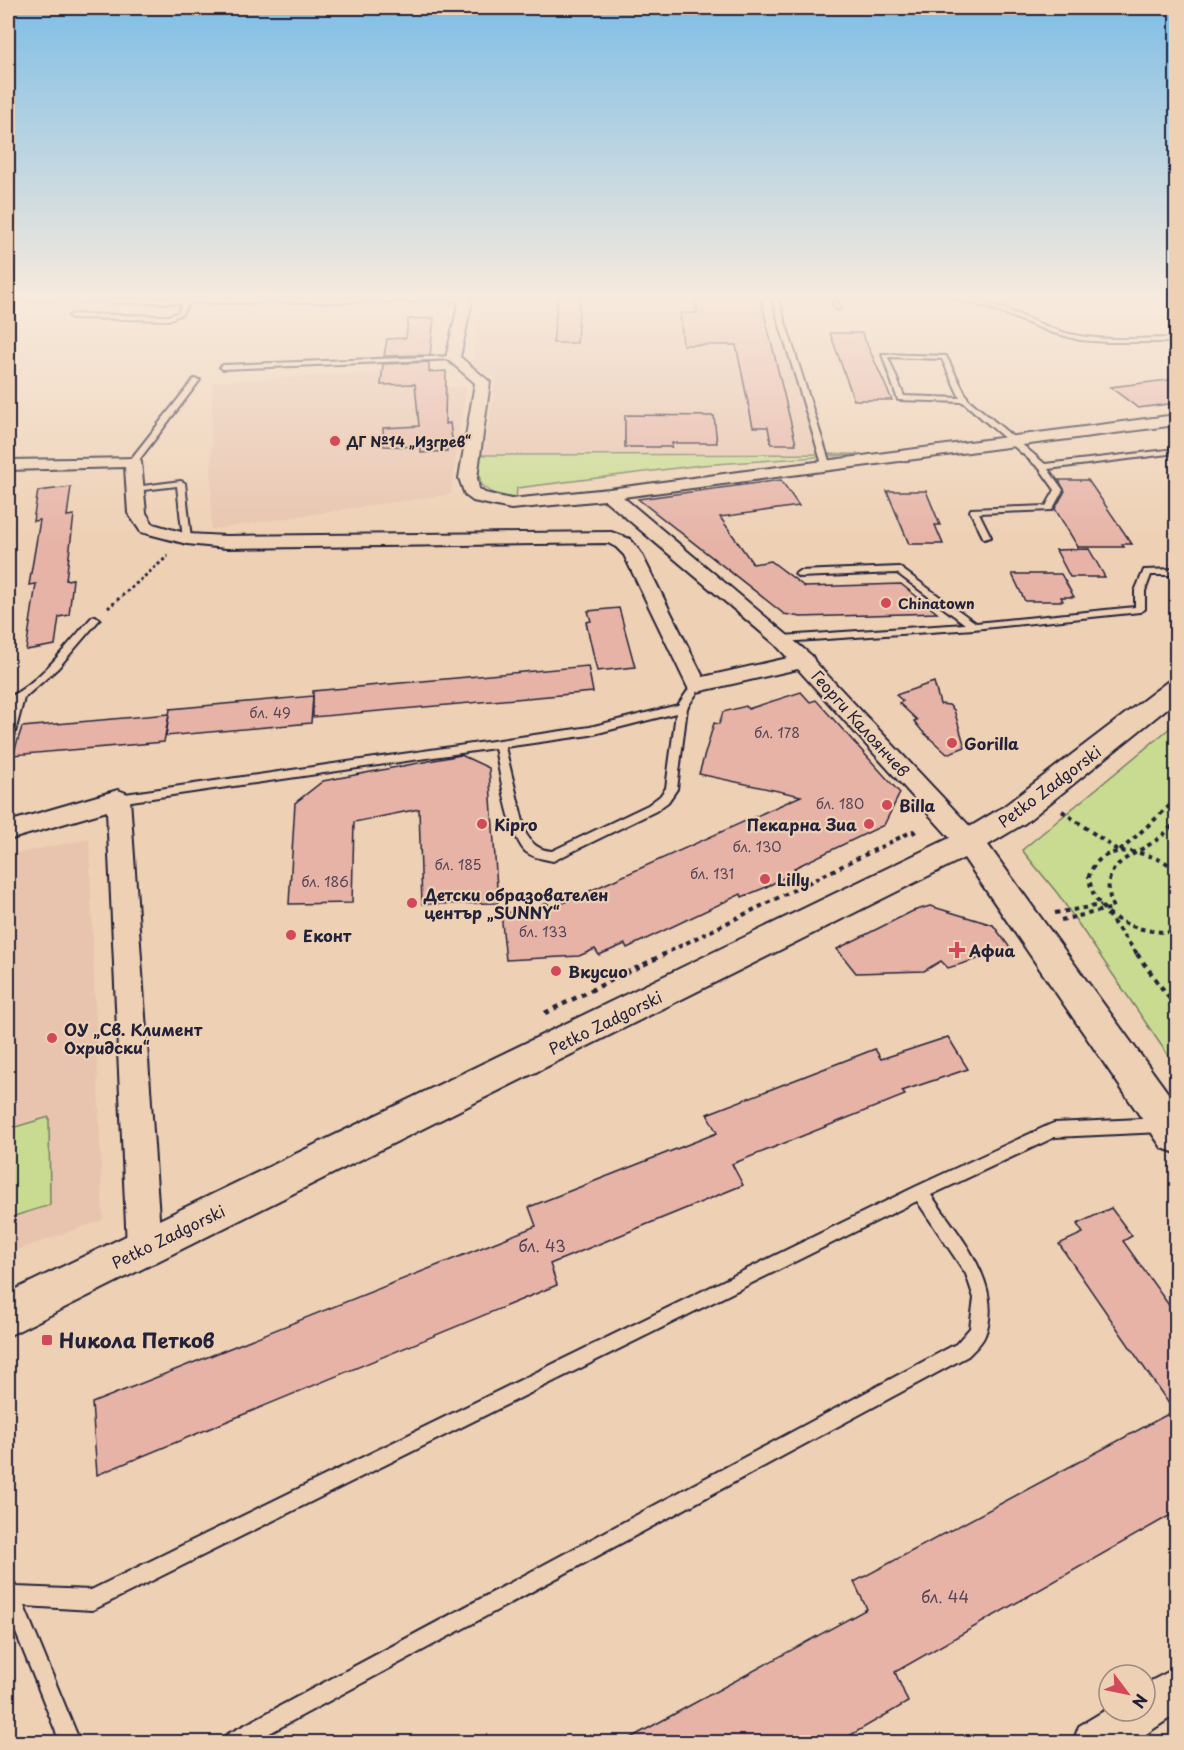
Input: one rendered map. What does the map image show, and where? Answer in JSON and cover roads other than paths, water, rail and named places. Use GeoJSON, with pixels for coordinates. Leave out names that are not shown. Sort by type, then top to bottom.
{"type":"FeatureCollection","features":[{"type":"Feature","properties":{"kind":"street"},"geometry":{"type":"LineString","coordinates":[[478,378],[483,382],[468,478],[471,491],[478,497],[511,504],[609,495],[826,464],[1176,420]]}},
{"type":"Feature","properties":{"kind":"street"},"geometry":{"type":"LineString","coordinates":[[8,465],[133,462],[137,513],[147,528],[187,539],[226,542],[611,537],[624,543],[632,553],[696,685],[805,661]]}},
{"type":"Feature","properties":{"kind":"street","name":"Георги Калоянчев"},"geometry":{"type":"LineString","coordinates":[[609,495],[782,639],[805,661],[969,842],[1026,919],[1173,1130]]}},
{"type":"Feature","properties":{"kind":"street","name":"Petko Zadgorski"},"geometry":{"type":"LineString","coordinates":[[8,1315],[969,842],[1014,815],[1176,688]]}},
{"type":"Feature","properties":{"kind":"street"},"geometry":{"type":"LineString","coordinates":[[8,831],[118,799],[144,1247]]}},
{"type":"Feature","properties":{"kind":"street"},"geometry":{"type":"LineString","coordinates":[[1157,1701],[1176,1689]]}},
{"type":"Feature","properties":{"kind":"street"},"geometry":{"type":"LineString","coordinates":[[1095,1743],[1125,1723]]}},
{"type":"Feature","properties":{"kind":"lane"},"geometry":{"type":"LineString","coordinates":[[799,378],[826,464]]}},
{"type":"Feature","properties":{"kind":"lane"},"geometry":{"type":"LineString","coordinates":[[893,378],[902,398],[965,400]]}},
{"type":"Feature","properties":{"kind":"lane"},"geometry":{"type":"LineString","coordinates":[[954,378],[965,400],[1043,467],[1059,490],[1049,508],[974,511],[987,537]]}},
{"type":"Feature","properties":{"kind":"lane"},"geometry":{"type":"LineString","coordinates":[[133,462],[196,380]]}},
{"type":"Feature","properties":{"kind":"lane"},"geometry":{"type":"LineString","coordinates":[[1043,467],[1176,451]]}},
{"type":"Feature","properties":{"kind":"lane"},"geometry":{"type":"LineString","coordinates":[[135,489],[181,483],[187,539]]}},
{"type":"Feature","properties":{"kind":"lane"},"geometry":{"type":"LineString","coordinates":[[799,574],[898,570],[974,626]]}},
{"type":"Feature","properties":{"kind":"lane"},"geometry":{"type":"LineString","coordinates":[[782,639],[974,626],[1140,609],[1140,591],[1147,573],[1176,572]]}},
{"type":"Feature","properties":{"kind":"lane"},"geometry":{"type":"LineString","coordinates":[[8,702],[19,698],[32,687],[95,620]]}},
{"type":"Feature","properties":{"kind":"lane"},"geometry":{"type":"LineString","coordinates":[[499,744],[520,835],[526,847],[537,855],[553,856],[652,808],[664,799],[671,789],[682,708],[696,685]]}},
{"type":"Feature","properties":{"kind":"lane"},"geometry":{"type":"LineString","coordinates":[[8,740],[19,698]]}},
{"type":"Feature","properties":{"kind":"lane"},"geometry":{"type":"LineString","coordinates":[[118,799],[590,730],[682,708]]}},
{"type":"Feature","properties":{"kind":"lane"},"geometry":{"type":"LineString","coordinates":[[69,1743],[9,1593],[92,1600],[920,1192],[1054,1130],[1173,1130]]}},
{"type":"Feature","properties":{"kind":"lane"},"geometry":{"type":"LineString","coordinates":[[233,1743],[963,1350],[978,1332],[982,1298],[973,1270],[920,1192]]}},
{"type":"Feature","properties":{"kind":"place","name":"ДГ №14 „Изгрев“"},"geometry":{"type":"Point","coordinates":[335,441]}},
{"type":"Feature","properties":{"kind":"place","name":"Chinatown"},"geometry":{"type":"Point","coordinates":[886,603]}},
{"type":"Feature","properties":{"kind":"place","name":"Gorilla"},"geometry":{"type":"Point","coordinates":[952,743]}},
{"type":"Feature","properties":{"kind":"place","name":"Billa"},"geometry":{"type":"Point","coordinates":[887,805]}},
{"type":"Feature","properties":{"kind":"place","name":"Kipro"},"geometry":{"type":"Point","coordinates":[482,824]}},
{"type":"Feature","properties":{"kind":"place","name":"Пекарна Зиа"},"geometry":{"type":"Point","coordinates":[869,824]}},
{"type":"Feature","properties":{"kind":"place","name":"Lilly"},"geometry":{"type":"Point","coordinates":[765,879]}},
{"type":"Feature","properties":{"kind":"place","name":"Детски образователен център „SUNNY“"},"geometry":{"type":"Point","coordinates":[412,903]}},
{"type":"Feature","properties":{"kind":"place","name":"Еконт"},"geometry":{"type":"Point","coordinates":[291,935]}},
{"type":"Feature","properties":{"kind":"place","name":"Афиа"},"geometry":{"type":"Point","coordinates":[957,950]}},
{"type":"Feature","properties":{"kind":"place","name":"Вкусио"},"geometry":{"type":"Point","coordinates":[556,971]}},
{"type":"Feature","properties":{"kind":"place","name":"ОУ „Св. Климент Охридски“"},"geometry":{"type":"Point","coordinates":[52,1038]}},
{"type":"Feature","properties":{"kind":"place","name":"Никола Петков"},"geometry":{"type":"Point","coordinates":[47,1340]}}]}
